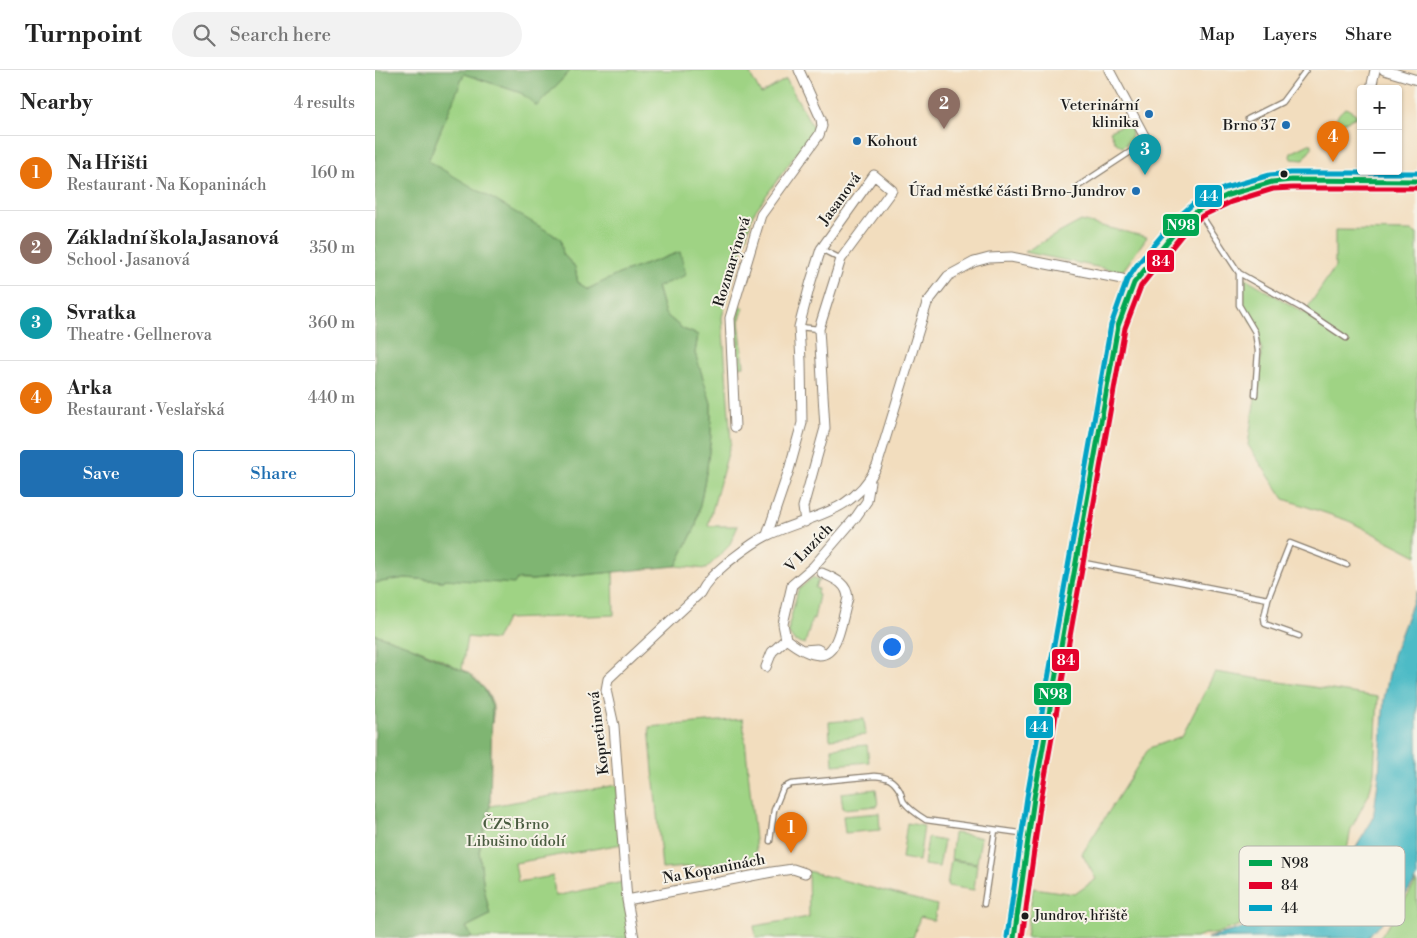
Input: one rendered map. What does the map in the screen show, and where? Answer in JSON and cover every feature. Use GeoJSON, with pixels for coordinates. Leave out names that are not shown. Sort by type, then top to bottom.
{"type":"FeatureCollection","features":[{"type":"Feature","properties":{"kind":"street","name":"Rozmarýnová"},"geometry":{"type":"LineString","coordinates":[[735,427],[730,318],[761,215],[819,135],[822,126],[821,119],[799,70]]}},
{"type":"Feature","properties":{"kind":"street"},"geometry":{"type":"LineString","coordinates":[[1109,70],[1147,141]]}},
{"type":"Feature","properties":{"kind":"street"},"geometry":{"type":"LineString","coordinates":[[1372,85],[1375,70]]}},
{"type":"Feature","properties":{"kind":"street"},"geometry":{"type":"LineString","coordinates":[[1384,70],[1417,80]]}},
{"type":"Feature","properties":{"kind":"street","name":"Jasanová"},"geometry":{"type":"LineString","coordinates":[[767,536],[802,423],[799,327],[821,248],[875,175],[892,190],[841,259],[819,329],[825,428],[803,507],[805,522]]}},
{"type":"Feature","properties":{"kind":"street"},"geometry":{"type":"LineString","coordinates":[[1014,938],[1034,798],[1118,326],[1134,283],[1164,244],[1198,210],[1228,195],[1272,182],[1292,180],[1361,176],[1417,181]]}},
{"type":"Feature","properties":{"kind":"street"},"geometry":{"type":"LineString","coordinates":[[767,536],[831,511],[854,496],[869,482],[877,466],[927,303],[948,276],[974,262],[989,258],[1011,257],[1134,283]]}},
{"type":"Feature","properties":{"kind":"street","name":"V Luzích"},"geometry":{"type":"LineString","coordinates":[[822,573],[844,584],[848,591],[848,598],[833,649],[818,656],[809,654],[786,639],[783,624],[792,586],[798,578],[813,567],[856,517],[867,501],[869,482]]}},
{"type":"Feature","properties":{"kind":"street","name":"Kopretinová"},"geometry":{"type":"LineString","coordinates":[[634,938],[627,900],[614,726],[606,690],[608,679],[700,593],[705,582],[748,546],[767,536]]}},
{"type":"Feature","properties":{"kind":"street"},"geometry":{"type":"LineString","coordinates":[[767,667],[771,652],[786,639]]}},
{"type":"Feature","properties":{"kind":"street","name":"Na Kopaninách"},"geometry":{"type":"LineString","coordinates":[[627,900],[772,872],[793,869],[805,873]]}},
{"type":"Feature","properties":{"kind":"lane"},"geometry":{"type":"LineString","coordinates":[[1248,119],[1282,102],[1306,70]]}},
{"type":"Feature","properties":{"kind":"lane"},"geometry":{"type":"LineString","coordinates":[[1080,185],[1147,141]]}},
{"type":"Feature","properties":{"kind":"lane"},"geometry":{"type":"LineString","coordinates":[[1198,210],[1239,273],[1301,308],[1346,338]]}},
{"type":"Feature","properties":{"kind":"lane"},"geometry":{"type":"LineString","coordinates":[[821,248],[841,259]]}},
{"type":"Feature","properties":{"kind":"lane"},"geometry":{"type":"LineString","coordinates":[[1239,273],[1239,305],[1255,332],[1257,351],[1255,395]]}},
{"type":"Feature","properties":{"kind":"lane"},"geometry":{"type":"LineString","coordinates":[[799,327],[819,329]]}},
{"type":"Feature","properties":{"kind":"lane"},"geometry":{"type":"LineString","coordinates":[[1299,636],[1265,624],[1263,618],[1268,598],[1289,543],[1347,566]]}},
{"type":"Feature","properties":{"kind":"lane"},"geometry":{"type":"LineString","coordinates":[[1075,561],[1268,598]]}},
{"type":"Feature","properties":{"kind":"lane"},"geometry":{"type":"LineString","coordinates":[[770,841],[774,810],[783,788],[791,784],[875,776],[887,777],[894,782],[903,801],[913,812],[926,820],[1029,834]]}},
{"type":"Feature","properties":{"kind":"lane"},"geometry":{"type":"LineString","coordinates":[[984,904],[995,830]]}},
{"type":"Feature","properties":{"kind":"green space"},"geometry":{"type":"Polygon","coordinates":[[[375,70],[571,70],[537,106],[521,93],[464,74],[428,161],[561,239],[563,254],[575,267],[578,283],[588,289],[619,274],[680,252],[686,275],[657,287],[665,314],[683,329],[698,335],[695,353],[711,403],[711,435],[696,526],[676,566],[532,580],[517,579],[514,584],[405,578],[375,583],[375,70]]]}},
{"type":"Feature","properties":{"kind":"green space"},"geometry":{"type":"Polygon","coordinates":[[[571,70],[748,70],[761,94],[786,79],[814,129],[753,214],[722,317],[731,442],[708,526],[738,526],[729,546],[706,569],[676,566],[696,526],[711,435],[711,403],[695,353],[698,335],[683,329],[665,314],[657,286],[680,252],[619,274],[588,289],[578,283],[575,267],[563,254],[428,161],[464,74],[521,93],[537,106],[571,70]]]}},
{"type":"Feature","properties":{"kind":"green space"},"geometry":{"type":"Polygon","coordinates":[[[1346,108],[1356,114],[1356,117],[1335,125],[1338,115],[1346,108]]]}},
{"type":"Feature","properties":{"kind":"green space"},"geometry":{"type":"Polygon","coordinates":[[[1129,122],[1132,130],[1131,136],[1122,147],[1115,142],[1110,131],[1129,122]]]}},
{"type":"Feature","properties":{"kind":"green space"},"geometry":{"type":"Polygon","coordinates":[[[1312,144],[1312,147],[1304,160],[1291,159],[1291,153],[1312,144]]]}},
{"type":"Feature","properties":{"kind":"green space"},"geometry":{"type":"Polygon","coordinates":[[[1081,221],[1147,237],[1122,272],[1024,252],[1081,221]]]}},
{"type":"Feature","properties":{"kind":"green space"},"geometry":{"type":"Polygon","coordinates":[[[1335,230],[1412,231],[1417,234],[1417,556],[1349,521],[1284,499],[1248,445],[1262,351],[1257,331],[1242,305],[1242,276],[1304,313],[1335,267],[1335,230]]]}},
{"type":"Feature","properties":{"kind":"green space"},"geometry":{"type":"Polygon","coordinates":[[[740,306],[744,308],[739,321],[744,366],[739,367],[736,321],[740,306]]]}},
{"type":"Feature","properties":{"kind":"green space"},"geometry":{"type":"Polygon","coordinates":[[[613,572],[614,615],[506,619],[496,640],[467,637],[462,669],[472,676],[483,687],[462,670],[448,663],[417,649],[375,634],[375,583],[405,578],[442,581],[443,579],[532,580],[613,572]]]}},
{"type":"Feature","properties":{"kind":"green space"},"geometry":{"type":"Polygon","coordinates":[[[813,577],[820,581],[817,582],[815,588],[818,589],[817,594],[819,595],[814,619],[812,619],[805,644],[794,641],[789,634],[789,625],[798,590],[813,577]]]}},
{"type":"Feature","properties":{"kind":"green space"},"geometry":{"type":"Polygon","coordinates":[[[375,634],[407,645],[468,673],[484,688],[492,706],[490,806],[479,851],[490,915],[466,927],[471,938],[375,938],[375,634]]]}},
{"type":"Feature","properties":{"kind":"green space"},"geometry":{"type":"Polygon","coordinates":[[[1215,672],[1378,697],[1374,773],[1369,794],[1351,829],[1348,846],[1239,846],[1239,925],[1215,934],[1204,934],[1196,938],[1026,938],[1033,888],[1075,894],[1096,879],[1082,854],[1149,748],[1182,736],[1215,672]]]}},
{"type":"Feature","properties":{"kind":"green space"},"geometry":{"type":"Polygon","coordinates":[[[484,688],[492,703],[492,724],[491,705],[484,688]]]}},
{"type":"Feature","properties":{"kind":"green space"},"geometry":{"type":"Polygon","coordinates":[[[743,719],[757,861],[662,869],[649,727],[743,719]]]}},
{"type":"Feature","properties":{"kind":"green space"},"geometry":{"type":"Polygon","coordinates":[[[864,719],[866,735],[830,739],[829,722],[864,719]]]}},
{"type":"Feature","properties":{"kind":"green space"},"geometry":{"type":"Polygon","coordinates":[[[867,745],[869,762],[833,765],[832,748],[867,745]]]}},
{"type":"Feature","properties":{"kind":"green space","name":"ČZS Brno Libušino údolí"},"geometry":{"type":"Polygon","coordinates":[[[617,785],[622,844],[515,863],[518,882],[553,876],[555,896],[623,882],[632,938],[471,938],[466,927],[490,915],[479,851],[490,806],[617,785]]]}},
{"type":"Feature","properties":{"kind":"green space"},"geometry":{"type":"Polygon","coordinates":[[[876,789],[878,806],[843,809],[841,793],[876,789]]]}},
{"type":"Feature","properties":{"kind":"green space"},"geometry":{"type":"Polygon","coordinates":[[[879,813],[880,830],[845,833],[843,816],[879,813]]]}},
{"type":"Feature","properties":{"kind":"green space"},"geometry":{"type":"Polygon","coordinates":[[[907,823],[924,826],[919,861],[902,858],[907,823]]]}},
{"type":"Feature","properties":{"kind":"green space"},"geometry":{"type":"Polygon","coordinates":[[[954,833],[981,837],[977,863],[951,859],[954,833]]]}},
{"type":"Feature","properties":{"kind":"green space"},"geometry":{"type":"Polygon","coordinates":[[[928,838],[944,841],[939,867],[924,865],[928,838]]]}},
{"type":"Feature","properties":{"kind":"green space"},"geometry":{"type":"Polygon","coordinates":[[[951,860],[977,864],[974,890],[947,886],[951,860]]]}},
{"type":"Feature","properties":{"kind":"green space"},"geometry":{"type":"Polygon","coordinates":[[[808,871],[937,905],[934,921],[920,917],[913,938],[756,938],[754,926],[809,917],[808,871]]]}},
{"type":"Feature","properties":{"kind":"green space"},"geometry":{"type":"Polygon","coordinates":[[[1417,881],[1417,938],[1379,938],[1388,926],[1405,926],[1405,900],[1417,881]]]}},
{"type":"Feature","properties":{"kind":"water"},"geometry":{"type":"Polygon","coordinates":[[[1417,591],[1417,877],[1405,895],[1405,846],[1357,846],[1373,819],[1379,775],[1384,699],[1393,655],[1417,591]]]}},
{"type":"Feature","properties":{"kind":"water"},"geometry":{"type":"Polygon","coordinates":[[[1250,926],[1378,926],[1368,938],[1207,938],[1250,926]]]}},
{"type":"Feature","properties":{"kind":"transit line","name":"44"},"geometry":{"type":"LineString","coordinates":[[1007,937],[1027,797],[1111,325],[1127,280],[1137,265],[1174,221],[1193,204],[1225,188],[1270,175],[1291,173],[1417,173]]}},
{"type":"Feature","properties":{"kind":"transit line","name":"N98"},"geometry":{"type":"LineString","coordinates":[[1014,938],[1034,798],[1118,326],[1134,283],[1180,226],[1198,210],[1228,195],[1272,182],[1292,180],[1417,181]]}},
{"type":"Feature","properties":{"kind":"transit line","name":"84"},"geometry":{"type":"LineString","coordinates":[[1022,938],[1041,799],[1125,328],[1141,286],[1185,231],[1202,216],[1231,202],[1273,189],[1417,188]]}},
{"type":"Feature","properties":{"kind":"place","name":"Veterinární klinika"},"geometry":{"type":"Point","coordinates":[1149,114]}},
{"type":"Feature","properties":{"kind":"place","name":"Brno 37"},"geometry":{"type":"Point","coordinates":[1286,125]}},
{"type":"Feature","properties":{"kind":"place","name":"Základní škola Jasanová"},"geometry":{"type":"Point","coordinates":[944,129]}},
{"type":"Feature","properties":{"kind":"place","name":"Kohout"},"geometry":{"type":"Point","coordinates":[857,141]}},
{"type":"Feature","properties":{"kind":"place","name":"Arka"},"geometry":{"type":"Point","coordinates":[1333,162]}},
{"type":"Feature","properties":{"kind":"place","name":"Svratka"},"geometry":{"type":"Point","coordinates":[1145,175]}},
{"type":"Feature","properties":{"kind":"place","name":"Úřad městké části Brno-Jundrov"},"geometry":{"type":"Point","coordinates":[1136,191]}},
{"type":"Feature","properties":{"kind":"place","name":"Na Hřišti"},"geometry":{"type":"Point","coordinates":[791,853]}},
{"type":"Feature","properties":{"kind":"place","name":"Jundrov, hřiště"},"geometry":{"type":"Point","coordinates":[1025,916]}}]}
